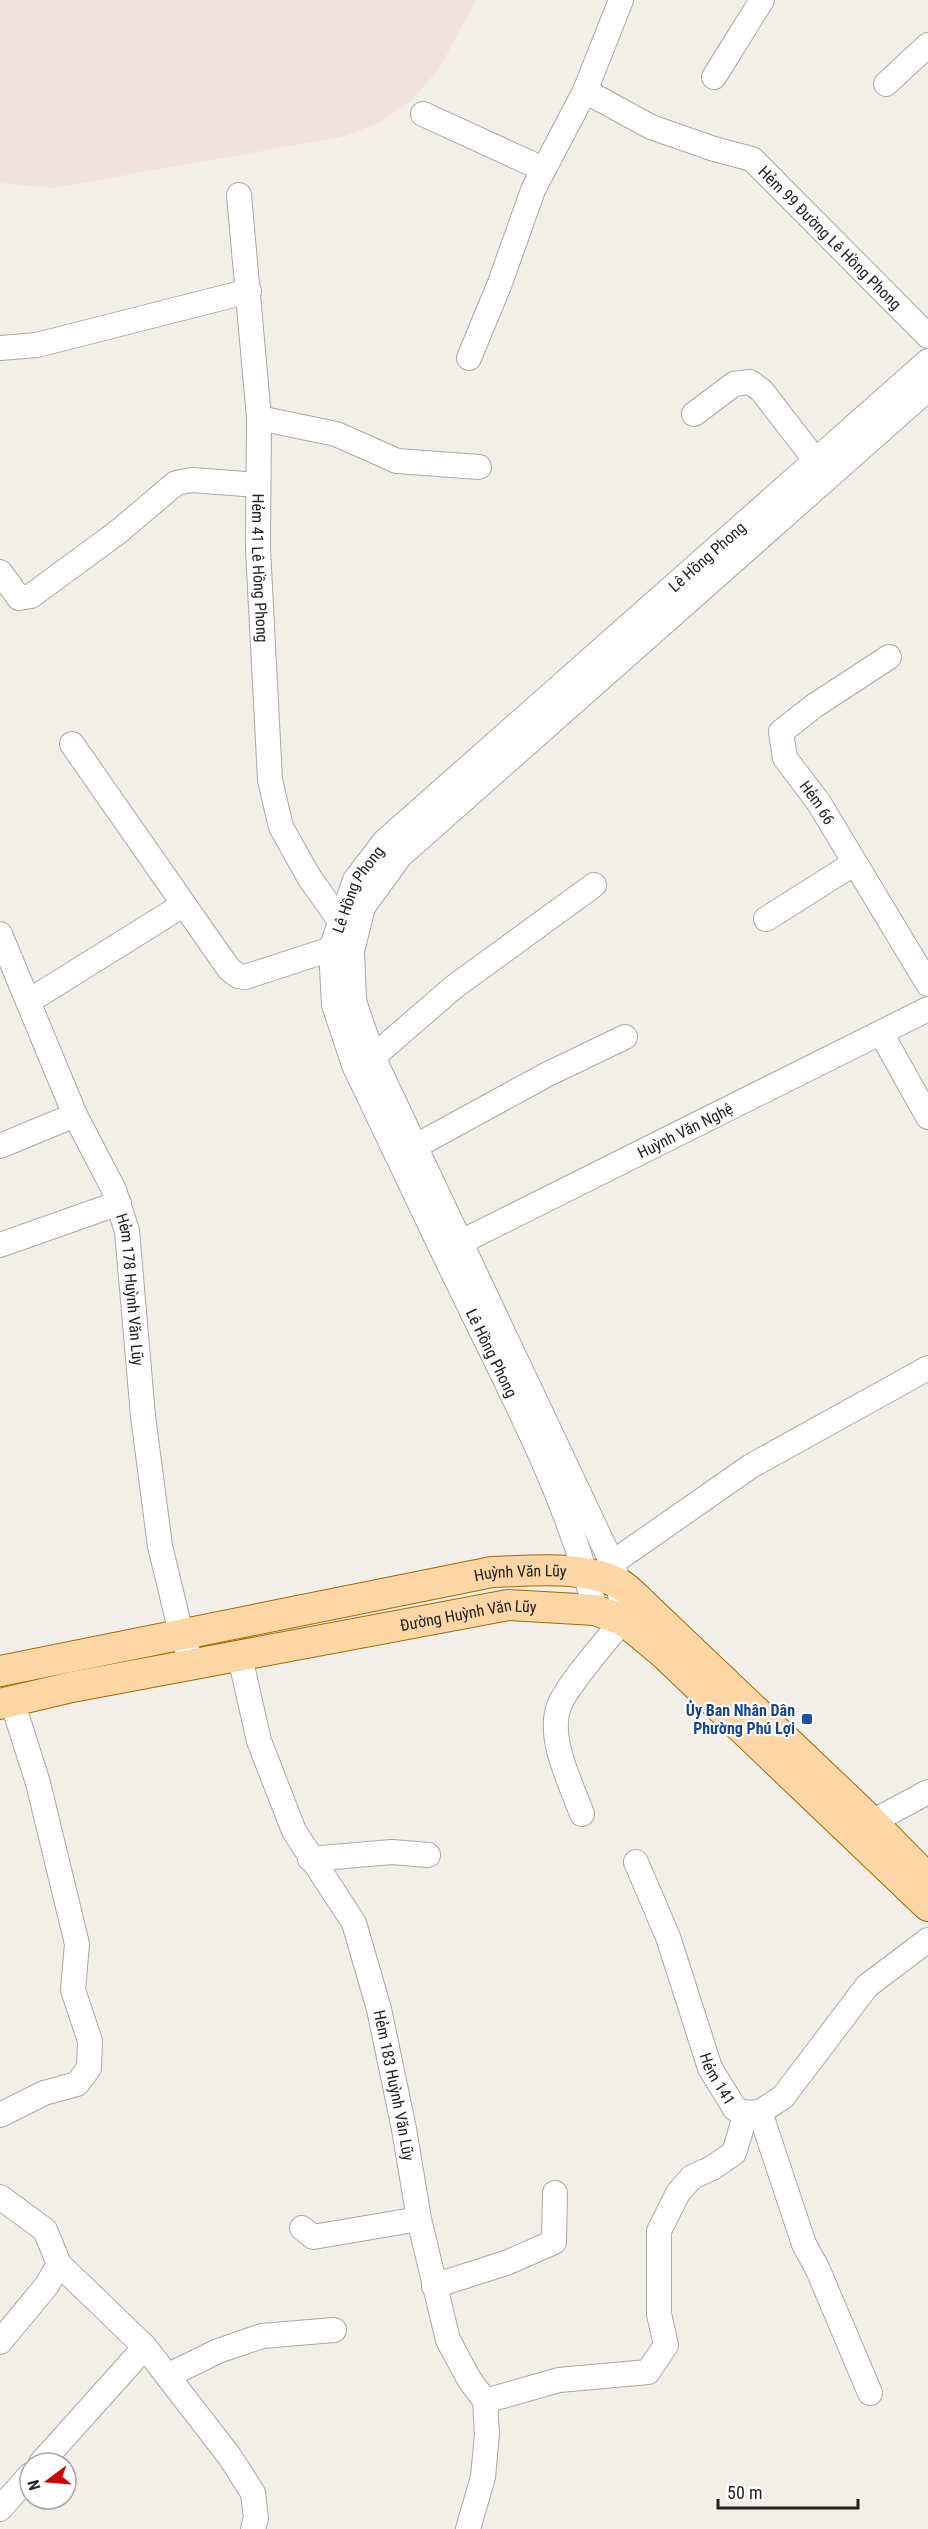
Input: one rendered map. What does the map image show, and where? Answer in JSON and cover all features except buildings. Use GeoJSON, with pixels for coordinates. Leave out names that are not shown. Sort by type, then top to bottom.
{"type":"FeatureCollection","features":[{"type":"Feature","properties":{"kind":"main road","name":"Huỳnh Văn Lũy"},"geometry":{"type":"LineString","coordinates":[[0,1671],[349,1603],[492,1572],[543,1570],[606,1574]]}},
{"type":"Feature","properties":{"kind":"main road"},"geometry":{"type":"LineString","coordinates":[[606,1574],[865,1830],[928,1906]]}},
{"type":"Feature","properties":{"kind":"main road","name":"Đường Huỳnh Văn Lũy"},"geometry":{"type":"LineString","coordinates":[[6,1703],[72,1687],[508,1605],[595,1610],[623,1620],[865,1830]]}},
{"type":"Feature","properties":{"kind":"main road"},"geometry":{"type":"LineString","coordinates":[[865,1830],[928,1879]]}},
{"type":"Feature","properties":{"kind":"street"},"geometry":{"type":"LineString","coordinates":[[469,358],[500,283],[533,190],[585,92],[621,0]]}},
{"type":"Feature","properties":{"kind":"street"},"geometry":{"type":"LineString","coordinates":[[714,76],[762,0]]}},
{"type":"Feature","properties":{"kind":"street"},"geometry":{"type":"LineString","coordinates":[[886,84],[928,45]]}},
{"type":"Feature","properties":{"kind":"street","name":"Hẻm 99 Đường Lê Hồng Phong"},"geometry":{"type":"LineString","coordinates":[[585,92],[651,127],[714,149],[752,159],[928,336]]}},
{"type":"Feature","properties":{"kind":"street"},"geometry":{"type":"LineString","coordinates":[[423,114],[543,169]]}},
{"type":"Feature","properties":{"kind":"street","name":"Hẻm 41 Lê Hồng Phong"},"geometry":{"type":"LineString","coordinates":[[238,195],[249,291],[251,352],[259,418],[258,549],[270,780],[281,828],[309,877],[340,921]]}},
{"type":"Feature","properties":{"kind":"street"},"geometry":{"type":"LineString","coordinates":[[0,348],[37,345],[249,291]]}},
{"type":"Feature","properties":{"kind":"street","name":"Lê Hồng Phong"},"geometry":{"type":"LineString","coordinates":[[452,1247],[354,1065],[334,1005],[331,949],[355,880],[384,841],[928,361]]}},
{"type":"Feature","properties":{"kind":"street"},"geometry":{"type":"LineString","coordinates":[[694,414],[735,384],[750,382],[762,391],[816,460]]}},
{"type":"Feature","properties":{"kind":"street","name":"Lê Hồng Phong"},"geometry":{"type":"LineString","coordinates":[[623,1620],[606,1574],[561,1504],[452,1247],[416,1146],[373,1057],[354,1002],[352,951],[363,907],[400,856],[928,389]]}},
{"type":"Feature","properties":{"kind":"street"},"geometry":{"type":"LineString","coordinates":[[259,418],[336,434],[397,461],[479,467]]}},
{"type":"Feature","properties":{"kind":"street"},"geometry":{"type":"LineString","coordinates":[[0,572],[19,598],[31,596],[118,532],[176,483],[192,480],[258,484]]}},
{"type":"Feature","properties":{"kind":"street","name":"Hẻm 66"},"geometry":{"type":"LineString","coordinates":[[889,657],[814,706],[781,732],[785,758],[819,803],[853,864],[928,984]]}},
{"type":"Feature","properties":{"kind":"street"},"geometry":{"type":"LineString","coordinates":[[72,744],[229,969],[238,976],[245,977],[331,949]]}},
{"type":"Feature","properties":{"kind":"street"},"geometry":{"type":"LineString","coordinates":[[766,919],[853,864]]}},
{"type":"Feature","properties":{"kind":"street"},"geometry":{"type":"LineString","coordinates":[[373,1057],[453,987],[594,885]]}},
{"type":"Feature","properties":{"kind":"street"},"geometry":{"type":"LineString","coordinates":[[29,1001],[183,905]]}},
{"type":"Feature","properties":{"kind":"street","name":"Hẻm 178 Huỳnh Văn Lũy"},"geometry":{"type":"LineString","coordinates":[[3,947],[29,1001],[75,1115],[119,1203],[128,1231],[143,1416],[160,1546],[181,1634],[194,1665]]}},
{"type":"Feature","properties":{"kind":"street","name":"Huỳnh Văn Nghệ"},"geometry":{"type":"LineString","coordinates":[[452,1247],[928,1009]]}},
{"type":"Feature","properties":{"kind":"street"},"geometry":{"type":"LineString","coordinates":[[881,1033],[928,1117]]}},
{"type":"Feature","properties":{"kind":"street"},"geometry":{"type":"LineString","coordinates":[[416,1146],[546,1075],[625,1036]]}},
{"type":"Feature","properties":{"kind":"street"},"geometry":{"type":"LineString","coordinates":[[0,1146],[75,1115]]}},
{"type":"Feature","properties":{"kind":"street"},"geometry":{"type":"LineString","coordinates":[[0,1245],[119,1203]]}},
{"type":"Feature","properties":{"kind":"street"},"geometry":{"type":"LineString","coordinates":[[606,1574],[751,1466],[928,1368]]}},
{"type":"Feature","properties":{"kind":"street","name":"Lê Hồng Phong"},"geometry":{"type":"LineString","coordinates":[[595,1610],[606,1574]]}},
{"type":"Feature","properties":{"kind":"street"},"geometry":{"type":"LineString","coordinates":[[582,1814],[558,1742],[558,1706],[623,1620]]}},
{"type":"Feature","properties":{"kind":"street","name":"Hẻm 183 Huỳnh Văn Lũy"},"geometry":{"type":"LineString","coordinates":[[240,1657],[259,1741],[294,1831],[310,1859],[354,1923],[379,2009],[404,2129],[419,2219],[448,2340],[484,2401],[487,2434],[483,2477],[468,2529]]}},
{"type":"Feature","properties":{"kind":"street"},"geometry":{"type":"LineString","coordinates":[[0,2115],[44,2093],[77,2084],[89,2068],[90,2041],[73,1990],[77,1944],[38,1783],[6,1703]]}},
{"type":"Feature","properties":{"kind":"street"},"geometry":{"type":"LineString","coordinates":[[865,1830],[928,1792]]}},
{"type":"Feature","properties":{"kind":"street"},"geometry":{"type":"LineString","coordinates":[[310,1859],[392,1852],[428,1855]]}},
{"type":"Feature","properties":{"kind":"street","name":"Hẻm 141"},"geometry":{"type":"LineString","coordinates":[[636,1862],[668,1937],[710,2068],[735,2109],[753,2113],[783,2097],[867,1986],[928,1940]]}},
{"type":"Feature","properties":{"kind":"street"},"geometry":{"type":"LineString","coordinates":[[753,2113],[804,2244],[818,2270],[870,2392]]}},
{"type":"Feature","properties":{"kind":"street"},"geometry":{"type":"LineString","coordinates":[[484,2401],[559,2380],[648,2372],[666,2345],[659,2314],[659,2231],[678,2193],[692,2177],[712,2168],[734,2153],[753,2113]]}},
{"type":"Feature","properties":{"kind":"street"},"geometry":{"type":"LineString","coordinates":[[434,2286],[506,2263],[554,2242],[555,2193]]}},
{"type":"Feature","properties":{"kind":"street"},"geometry":{"type":"LineString","coordinates":[[0,2198],[45,2230],[59,2264],[145,2347],[169,2375],[231,2457],[253,2493],[256,2518],[253,2529]]}},
{"type":"Feature","properties":{"kind":"street"},"geometry":{"type":"LineString","coordinates":[[302,2228],[313,2237],[419,2219]]}},
{"type":"Feature","properties":{"kind":"street"},"geometry":{"type":"LineString","coordinates":[[0,2342],[47,2285],[59,2264]]}},
{"type":"Feature","properties":{"kind":"street"},"geometry":{"type":"LineString","coordinates":[[169,2375],[218,2350],[261,2336],[334,2330]]}},
{"type":"Feature","properties":{"kind":"street"},"geometry":{"type":"LineString","coordinates":[[52,2451],[145,2347]]}},
{"type":"Feature","properties":{"kind":"street"},"geometry":{"type":"LineString","coordinates":[[0,2509],[18,2489]]}},
{"type":"Feature","properties":{"kind":"shaded area"},"geometry":{"type":"Polygon","coordinates":[[[0,0],[476,0],[439,69],[412,100],[379,123],[341,137],[53,188],[0,183],[0,0]]]}},
{"type":"Feature","properties":{"kind":"place","name":"Ủy Ban Nhân Dân Phường Phú Lợi"},"geometry":{"type":"Point","coordinates":[807,1719]}}]}
